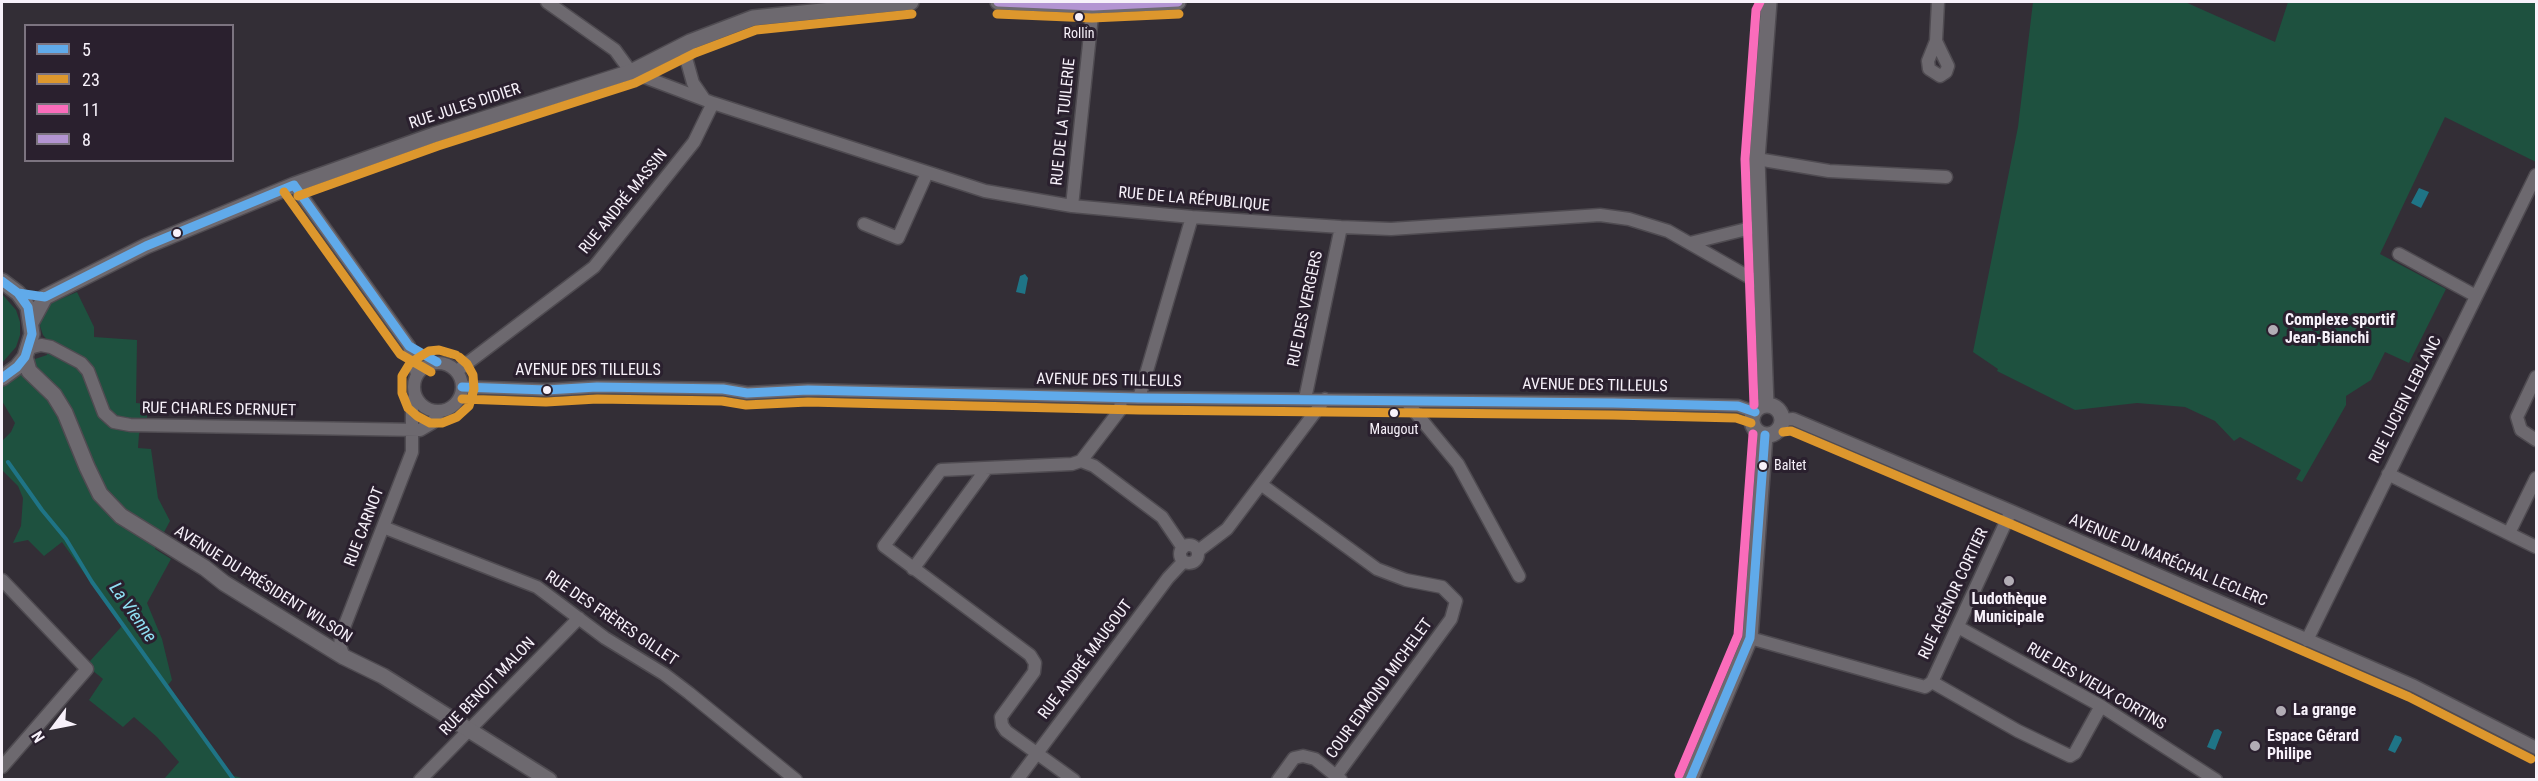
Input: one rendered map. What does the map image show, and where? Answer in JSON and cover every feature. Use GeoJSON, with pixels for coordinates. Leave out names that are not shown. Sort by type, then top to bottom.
{"type":"FeatureCollection","features":[{"type":"Feature","properties":{"kind":"street"},"geometry":{"type":"LineString","coordinates":[[547,2],[615,50],[631,72]]}},
{"type":"Feature","properties":{"kind":"street","name":"RUE JULES DIDIER"},"geometry":{"type":"LineString","coordinates":[[45,297],[146,246],[294,185],[434,135],[631,72],[690,42],[753,18],[911,2]]}},
{"type":"Feature","properties":{"kind":"street"},"geometry":{"type":"LineString","coordinates":[[998,2],[1094,6],[1178,2]]}},
{"type":"Feature","properties":{"kind":"street"},"geometry":{"type":"LineString","coordinates":[[1936,41],[1938,2]]}},
{"type":"Feature","properties":{"kind":"street"},"geometry":{"type":"LineString","coordinates":[[1765,435],[1756,430],[1754,426],[1760,408],[1761,284],[1757,159],[1770,5]]}},
{"type":"Feature","properties":{"kind":"street","name":"RUE DE LA TUILERIE"},"geometry":{"type":"LineString","coordinates":[[1072,206],[1094,6]]}},
{"type":"Feature","properties":{"kind":"street"},"geometry":{"type":"LineString","coordinates":[[690,42],[686,58],[693,83],[709,101]]}},
{"type":"Feature","properties":{"kind":"street","name":"RUE DE LA RÉPUBLIQUE"},"geometry":{"type":"LineString","coordinates":[[631,72],[709,101],[985,191],[1072,206],[1192,217],[1391,229],[1600,215],[1629,219],[1668,231],[1761,284]]}},
{"type":"Feature","properties":{"kind":"street","name":"RUE ANDRÉ MASSIN"},"geometry":{"type":"LineString","coordinates":[[457,371],[594,267],[694,142],[709,101]]}},
{"type":"Feature","properties":{"kind":"street"},"geometry":{"type":"LineString","coordinates":[[1757,159],[1829,171],[1946,177]]}},
{"type":"Feature","properties":{"kind":"street"},"geometry":{"type":"LineString","coordinates":[[864,224],[898,238],[927,173]]}},
{"type":"Feature","properties":{"kind":"street","name":"RUE LUCIEN LEBLANC"},"geometry":{"type":"LineString","coordinates":[[2307,640],[2535,181]]}},
{"type":"Feature","properties":{"kind":"street"},"geometry":{"type":"LineString","coordinates":[[294,185],[409,346],[417,374]]}},
{"type":"Feature","properties":{"kind":"street"},"geometry":{"type":"LineString","coordinates":[[1138,398],[1192,217]]}},
{"type":"Feature","properties":{"kind":"street"},"geometry":{"type":"LineString","coordinates":[[1690,243],[1759,226]]}},
{"type":"Feature","properties":{"kind":"street","name":"RUE DES VERGERS"},"geometry":{"type":"LineString","coordinates":[[1305,399],[1341,227]]}},
{"type":"Feature","properties":{"kind":"street"},"geometry":{"type":"LineString","coordinates":[[2399,254],[2476,296]]}},
{"type":"Feature","properties":{"kind":"street"},"geometry":{"type":"LineString","coordinates":[[2,281],[18,293],[28,307],[32,321],[32,334],[27,352],[17,368],[2,378]]}},
{"type":"Feature","properties":{"kind":"street"},"geometry":{"type":"LineString","coordinates":[[18,293],[45,297],[32,321]]}},
{"type":"Feature","properties":{"kind":"street","name":"RUE CHARLES DERNUET"},"geometry":{"type":"LineString","coordinates":[[27,352],[41,345],[81,363],[88,372],[104,413],[114,422],[130,425],[412,430]]}},
{"type":"Feature","properties":{"kind":"street"},"geometry":{"type":"LineString","coordinates":[[409,346],[437,362],[451,366],[457,371],[462,387],[456,404],[440,411],[427,428],[412,430]]}},
{"type":"Feature","properties":{"kind":"street","name":"AVENUE DU PRÉSIDENT WILSON"},"geometry":{"type":"LineString","coordinates":[[27,352],[29,371],[54,395],[65,413],[100,494],[134,526],[324,645],[383,676],[549,780]]}},
{"type":"Feature","properties":{"kind":"street"},"geometry":{"type":"LineString","coordinates":[[437,362],[425,366],[417,374],[413,385],[415,396],[428,409],[440,411]]}},
{"type":"Feature","properties":{"kind":"street"},"geometry":{"type":"LineString","coordinates":[[2536,377],[2517,417],[2521,430],[2536,440]]}},
{"type":"Feature","properties":{"kind":"street","name":"AVENUE DES TILLEULS"},"geometry":{"type":"LineString","coordinates":[[462,387],[546,390],[597,387],[723,389],[747,393],[808,390],[1121,398],[1324,399],[1760,408]]}},
{"type":"Feature","properties":{"kind":"street","name":"RUE CARNOT"},"geometry":{"type":"LineString","coordinates":[[340,635],[412,452],[412,405],[415,396]]}},
{"type":"Feature","properties":{"kind":"street"},"geometry":{"type":"LineString","coordinates":[[1074,780],[1006,731],[1000,717],[1034,672],[1035,663],[1030,655],[884,546],[941,470],[1072,464],[1081,461],[1120,410],[1121,398]]}},
{"type":"Feature","properties":{"kind":"street"},"geometry":{"type":"LineString","coordinates":[[1198,551],[1191,545],[1183,548],[1180,556],[1183,561],[1194,562],[1198,551],[1227,529],[1324,399]]}},
{"type":"Feature","properties":{"kind":"street"},"geometry":{"type":"LineString","coordinates":[[1406,401],[1458,464],[1519,576]]}},
{"type":"Feature","properties":{"kind":"street"},"geometry":{"type":"LineString","coordinates":[[1760,408],[1775,408],[1787,419],[1779,429],[1765,435]]}},
{"type":"Feature","properties":{"kind":"street","name":"AVENUE DU MARÉCHAL LECLERC"},"geometry":{"type":"LineString","coordinates":[[1787,419],[2011,511],[2414,686],[2536,748]]}},
{"type":"Feature","properties":{"kind":"street"},"geometry":{"type":"LineString","coordinates":[[1690,780],[1750,638],[1765,435]]}},
{"type":"Feature","properties":{"kind":"street"},"geometry":{"type":"LineString","coordinates":[[1081,461],[1094,466],[1162,517],[1183,548]]}},
{"type":"Feature","properties":{"kind":"street"},"geometry":{"type":"LineString","coordinates":[[913,569],[987,468]]}},
{"type":"Feature","properties":{"kind":"street"},"geometry":{"type":"LineString","coordinates":[[2388,474],[2536,547]]}},
{"type":"Feature","properties":{"kind":"street"},"geometry":{"type":"LineString","coordinates":[[2509,533],[2536,478]]}},
{"type":"Feature","properties":{"kind":"street","name":"COUR EDMOND MICHELET"},"geometry":{"type":"LineString","coordinates":[[1262,485],[1377,569],[1406,580],[1442,587],[1456,601],[1451,620],[1339,778]]}},
{"type":"Feature","properties":{"kind":"street","name":"RUE AGÉNOR CORTIER"},"geometry":{"type":"LineString","coordinates":[[1750,638],[1925,687],[1932,682],[2011,511]]}},
{"type":"Feature","properties":{"kind":"street","name":"RUE DES FRÈRES GILLET"},"geometry":{"type":"LineString","coordinates":[[383,527],[537,587],[604,638],[664,674],[796,780]]}},
{"type":"Feature","properties":{"kind":"street","name":"RUE ANDRÉ MAUGOUT"},"geometry":{"type":"LineString","coordinates":[[1017,780],[1162,585],[1183,561]]}},
{"type":"Feature","properties":{"kind":"street"},"geometry":{"type":"LineString","coordinates":[[2,580],[87,669],[2,767]]}},
{"type":"Feature","properties":{"kind":"street","name":"RUE BENOIT MALON"},"geometry":{"type":"LineString","coordinates":[[420,780],[579,618]]}},
{"type":"Feature","properties":{"kind":"street","name":"RUE DES VIEUX CORTINS"},"geometry":{"type":"LineString","coordinates":[[1958,627],[2101,706],[2216,780]]}},
{"type":"Feature","properties":{"kind":"street"},"geometry":{"type":"LineString","coordinates":[[324,645],[332,644],[340,635]]}},
{"type":"Feature","properties":{"kind":"street"},"geometry":{"type":"LineString","coordinates":[[340,635],[340,646],[344,657]]}},
{"type":"Feature","properties":{"kind":"street"},"geometry":{"type":"LineString","coordinates":[[1932,682],[2018,731],[2070,756],[2075,753],[2101,706]]}},
{"type":"Feature","properties":{"kind":"street"},"geometry":{"type":"LineString","coordinates":[[1278,780],[1294,758],[1303,756],[1315,759],[1339,778]]}},
{"type":"Feature","properties":{"kind":"green space"},"geometry":{"type":"Polygon","coordinates":[[[2033,2],[2185,2],[2275,42],[2288,2],[2536,2],[2536,162],[2445,117],[2380,254],[2446,289],[2409,363],[2385,352],[2371,380],[2346,396],[2346,405],[2302,482],[2296,479],[2301,470],[2240,437],[2234,441],[2215,421],[2185,407],[2137,403],[2075,410],[1997,371],[1998,369],[1973,352],[2018,127],[2033,2]]]}},
{"type":"Feature","properties":{"kind":"green space"},"geometry":{"type":"Polygon","coordinates":[[[77,292],[94,327],[94,337],[137,340],[136,403],[147,404],[147,419],[139,434],[138,448],[151,449],[158,498],[170,521],[155,549],[171,559],[147,603],[162,639],[172,680],[167,686],[231,775],[245,779],[164,779],[179,762],[157,737],[134,717],[123,727],[89,700],[103,679],[92,670],[90,661],[122,626],[62,542],[44,556],[28,540],[13,543],[21,526],[23,498],[18,486],[2,470],[2,441],[11,432],[15,423],[2,401],[2,386],[19,375],[35,359],[47,355],[49,342],[40,326],[44,306],[77,292]]]}},
{"type":"Feature","properties":{"kind":"green space"},"geometry":{"type":"Polygon","coordinates":[[[2,294],[16,310],[20,322],[20,335],[16,347],[2,363],[2,294]]]}},
{"type":"Feature","properties":{"kind":"water"},"geometry":{"type":"Polygon","coordinates":[[[2419,188],[2429,192],[2421,208],[2411,203],[2419,188]]]}},
{"type":"Feature","properties":{"kind":"water"},"geometry":{"type":"Polygon","coordinates":[[[1025,274],[1028,278],[1025,294],[1016,292],[1020,276],[1025,274]]]}},
{"type":"Feature","properties":{"kind":"water"},"geometry":{"type":"Polygon","coordinates":[[[2218,729],[2222,732],[2215,750],[2207,747],[2214,730],[2218,729]]]}},
{"type":"Feature","properties":{"kind":"water"},"geometry":{"type":"Polygon","coordinates":[[[2395,735],[2401,737],[2402,740],[2395,753],[2388,750],[2395,735]]]}},
{"type":"Feature","properties":{"kind":"waterway","name":"La Vienne"},"geometry":{"type":"LineString","coordinates":[[8,462],[66,539],[92,582],[234,780]]}},
{"type":"Feature","properties":{"kind":"transit line","name":"8"},"geometry":{"type":"LineString","coordinates":[[998,2],[1093,6],[1178,2]]}},
{"type":"Feature","properties":{"kind":"transit line","name":"11"},"geometry":{"type":"LineString","coordinates":[[1754,405],[1745,159],[1756,10],[1760,2]]}},
{"type":"Feature","properties":{"kind":"transit line","name":"23"},"geometry":{"type":"LineString","coordinates":[[298,196],[438,146],[635,83],[695,53],[756,30],[912,14]]}},
{"type":"Feature","properties":{"kind":"transit line","name":"23"},"geometry":{"type":"LineString","coordinates":[[997,14],[1092,18],[1179,14]]}},
{"type":"Feature","properties":{"kind":"transit line","name":"5"},"geometry":{"type":"LineString","coordinates":[[294,185],[409,346],[437,362]]}},
{"type":"Feature","properties":{"kind":"transit line","name":"5"},"geometry":{"type":"LineString","coordinates":[[18,293],[45,297],[146,246],[294,185]]}},
{"type":"Feature","properties":{"kind":"transit line","name":"23"},"geometry":{"type":"LineString","coordinates":[[284,192],[400,354],[431,372]]}},
{"type":"Feature","properties":{"kind":"transit line","name":"5"},"geometry":{"type":"LineString","coordinates":[[2,281],[18,293],[28,307],[32,334],[25,357],[17,367],[2,378]]}},
{"type":"Feature","properties":{"kind":"transit line","name":"23"},"geometry":{"type":"LineString","coordinates":[[456,355],[439,350],[429,351],[410,363],[402,376],[402,393],[408,408],[417,416],[430,423],[442,423],[457,417],[469,406],[474,389],[473,375],[467,364],[459,357]]}},
{"type":"Feature","properties":{"kind":"transit line","name":"5"},"geometry":{"type":"LineString","coordinates":[[462,387],[546,390],[597,387],[723,389],[747,393],[808,390],[1139,398],[1613,403],[1738,406],[1755,412]]}},
{"type":"Feature","properties":{"kind":"transit line","name":"23"},"geometry":{"type":"LineString","coordinates":[[462,399],[546,402],[597,399],[722,401],[746,405],[808,402],[1139,410],[1613,415],[1736,418],[1751,423]]}},
{"type":"Feature","properties":{"kind":"transit line","name":"23"},"geometry":{"type":"LineString","coordinates":[[1783,432],[1791,431],[2006,522],[2409,697],[2531,759]]}},
{"type":"Feature","properties":{"kind":"transit line","name":"11"},"geometry":{"type":"LineString","coordinates":[[1679,775],[1738,635],[1753,434]]}},
{"type":"Feature","properties":{"kind":"transit line","name":"5"},"geometry":{"type":"LineString","coordinates":[[1690,780],[1750,638],[1765,435]]}},
{"type":"Feature","properties":{"kind":"place","name":"Rollin"},"geometry":{"type":"Point","coordinates":[1079,17]}},
{"type":"Feature","properties":{"kind":"place","name":"Complexe sportif Jean-Bianchi"},"geometry":{"type":"Point","coordinates":[2273,330]}},
{"type":"Feature","properties":{"kind":"place","name":"Maugout"},"geometry":{"type":"Point","coordinates":[1394,413]}},
{"type":"Feature","properties":{"kind":"place","name":"Baltet"},"geometry":{"type":"Point","coordinates":[1763,466]}},
{"type":"Feature","properties":{"kind":"place","name":"Ludothèque Municipale"},"geometry":{"type":"Point","coordinates":[2009,581]}},
{"type":"Feature","properties":{"kind":"place","name":"La grange"},"geometry":{"type":"Point","coordinates":[2281,711]}},
{"type":"Feature","properties":{"kind":"place","name":"Espace Gérard Philipe"},"geometry":{"type":"Point","coordinates":[2255,746]}}]}
